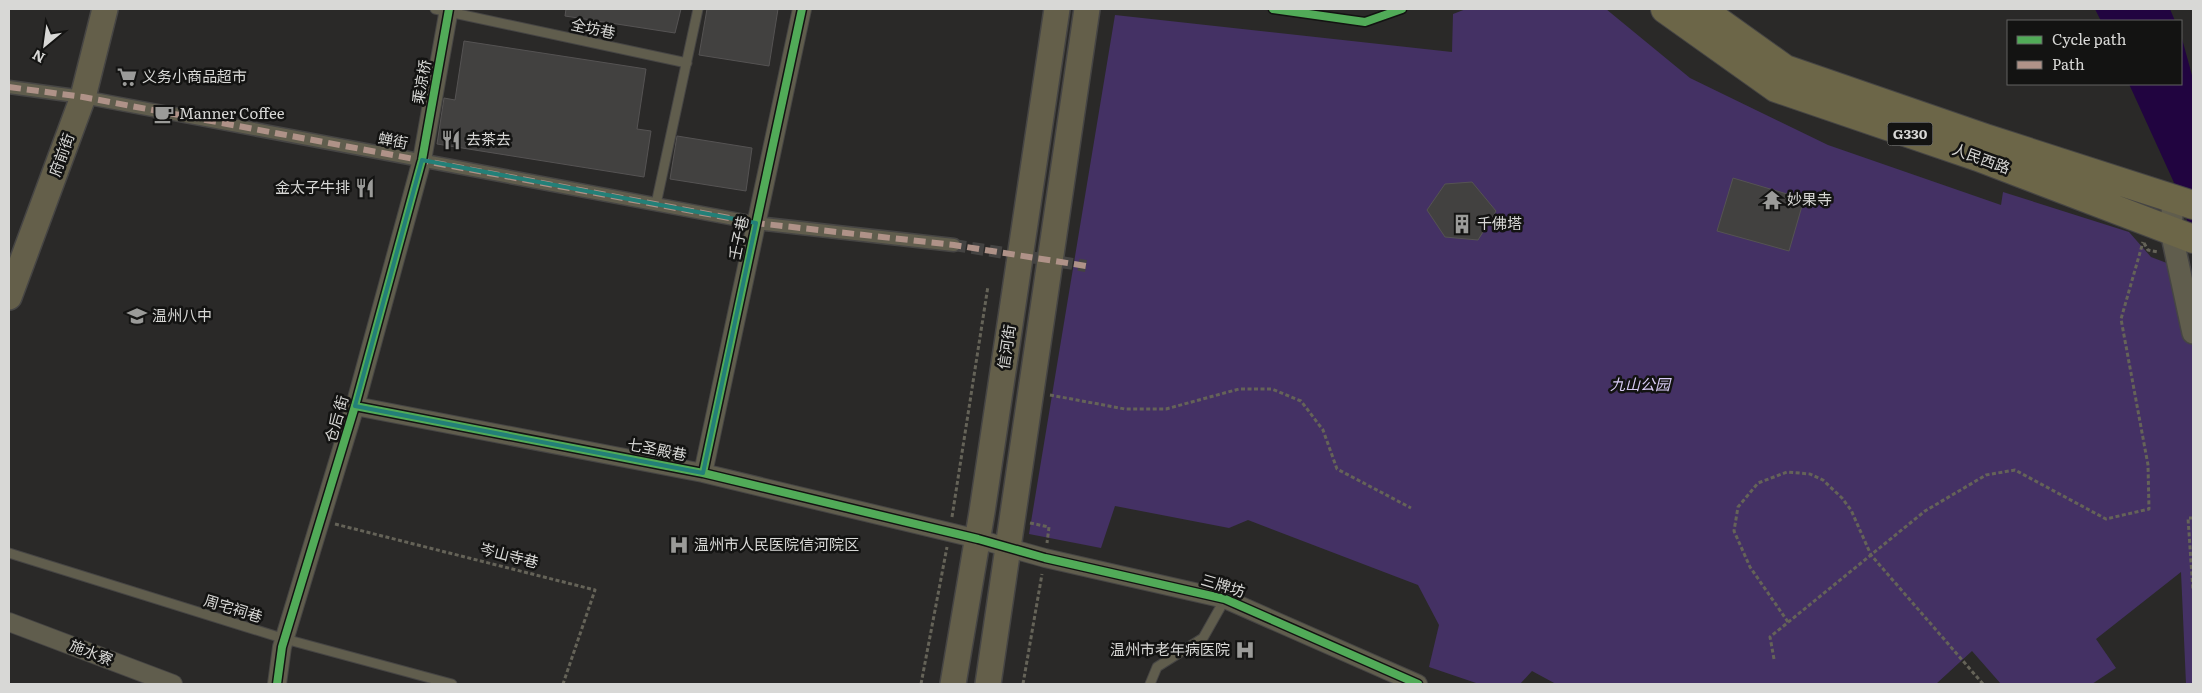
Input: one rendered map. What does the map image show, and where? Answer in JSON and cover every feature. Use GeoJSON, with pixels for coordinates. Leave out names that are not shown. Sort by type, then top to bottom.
{"type":"FeatureCollection","features":[{"type":"Feature","properties":{"kind":"highway","name":"人民西路"},"geometry":{"type":"LineString","coordinates":[[1665,9],[1776,88],[1978,158],[2182,235]]}},
{"type":"Feature","properties":{"kind":"highway","name":"人民西路"},"geometry":{"type":"LineString","coordinates":[[1701,9],[1785,69],[1984,138],[2183,202]]}},
{"type":"Feature","properties":{"kind":"main road","name":"府前街"},"geometry":{"type":"LineString","coordinates":[[9,297],[83,97],[105,9]]}},
{"type":"Feature","properties":{"kind":"main road","name":"信河街"},"geometry":{"type":"LineString","coordinates":[[953,684],[978,538],[1058,9]]}},
{"type":"Feature","properties":{"kind":"main road","name":"信河街"},"geometry":{"type":"LineString","coordinates":[[988,684],[1087,9]]}},
{"type":"Feature","properties":{"kind":"street","name":"壬子巷"},"geometry":{"type":"LineString","coordinates":[[703,473],[802,9]]}},
{"type":"Feature","properties":{"kind":"street","name":"乘凉桥"},"geometry":{"type":"LineString","coordinates":[[422,160],[444,10]]}},
{"type":"Feature","properties":{"kind":"street","name":"蝉街"},"geometry":{"type":"LineString","coordinates":[[9,88],[83,97],[756,223],[954,246]]}},
{"type":"Feature","properties":{"kind":"street","name":"仓后 街"},"geometry":{"type":"LineString","coordinates":[[277,684],[285,639],[355,406],[422,160]]}},
{"type":"Feature","properties":{"kind":"street"},"geometry":{"type":"LineString","coordinates":[[2183,202],[2182,235],[2193,333]]}},
{"type":"Feature","properties":{"kind":"street","name":"七圣殿巷"},"geometry":{"type":"LineString","coordinates":[[355,406],[703,473],[1009,547]]}},
{"type":"Feature","properties":{"kind":"street","name":"三牌坊"},"geometry":{"type":"LineString","coordinates":[[1009,547],[1045,558],[1225,599],[1418,684]]}},
{"type":"Feature","properties":{"kind":"street","name":"施水寮"},"geometry":{"type":"LineString","coordinates":[[9,622],[173,684]]}},
{"type":"Feature","properties":{"kind":"lane"},"geometry":{"type":"LineString","coordinates":[[656,204],[698,9]]}},
{"type":"Feature","properties":{"kind":"lane","name":"全坊巷"},"geometry":{"type":"LineString","coordinates":[[444,10],[687,63]]}},
{"type":"Feature","properties":{"kind":"lane","name":"周宅祠巷"},"geometry":{"type":"LineString","coordinates":[[9,554],[285,639],[452,684]]}},
{"type":"Feature","properties":{"kind":"lane"},"geometry":{"type":"LineString","coordinates":[[1150,684],[1157,667],[1203,638],[1225,599]]}},
{"type":"Feature","properties":{"kind":"path"},"geometry":{"type":"LineString","coordinates":[[1774,659],[1770,637],[1925,511],[1986,475],[2015,470],[2106,519],[2149,509],[2148,465],[2121,318],[2143,242]]}},
{"type":"Feature","properties":{"kind":"path"},"geometry":{"type":"LineString","coordinates":[[921,684],[950,532],[988,286]]}},
{"type":"Feature","properties":{"kind":"path"},"geometry":{"type":"LineString","coordinates":[[1032,391],[1125,410],[1166,409],[1239,389],[1272,389],[1301,401],[1324,430],[1337,469],[1411,508]]}},
{"type":"Feature","properties":{"kind":"path"},"geometry":{"type":"LineString","coordinates":[[1788,622],[1750,567],[1734,531],[1738,508],[1758,483],[1788,472],[1810,474],[1823,480],[1842,498],[1851,510],[1870,555],[1983,684]]}},
{"type":"Feature","properties":{"kind":"path"},"geometry":{"type":"LineString","coordinates":[[2193,518],[2188,518],[2193,591]]}},
{"type":"Feature","properties":{"kind":"path"},"geometry":{"type":"LineString","coordinates":[[1023,684],[1050,527]]}},
{"type":"Feature","properties":{"kind":"highlighted area"},"geometry":{"type":"Polygon","coordinates":[[[422,160],[756,223],[703,473],[355,406],[422,160]]]}},
{"type":"Feature","properties":{"kind":"green space","name":"九山公园"},"geometry":{"type":"Polygon","coordinates":[[[1466,9],[1606,9],[1690,78],[1828,145],[2001,205],[2003,192],[2129,232],[2151,257],[2193,273],[2193,684],[2186,684],[2181,572],[2096,639],[2116,668],[2092,684],[2001,684],[1972,651],[1936,684],[1556,684],[1532,671],[1520,684],[1479,684],[1429,667],[1439,625],[1418,585],[1248,520],[1229,528],[1115,506],[1101,548],[1029,534],[1115,15],[1452,52],[1453,14],[1466,9]]]}},
{"type":"Feature","properties":{"kind":"shaded area"},"geometry":{"type":"Polygon","coordinates":[[[2095,9],[2170,9],[2175,20],[2100,20],[2095,9]]]}},
{"type":"Feature","properties":{"kind":"shaded area"},"geometry":{"type":"Polygon","coordinates":[[[2182,39],[2193,79],[2193,238],[2176,187],[2129,85],[2182,85],[2182,39]]]}},
{"type":"Feature","properties":{"kind":"building"},"geometry":{"type":"Polygon","coordinates":[[[566,9],[681,9],[675,33],[565,16],[566,9]]]}},
{"type":"Feature","properties":{"kind":"building"},"geometry":{"type":"Polygon","coordinates":[[[707,9],[778,9],[769,66],[699,55],[707,9]]]}},
{"type":"Feature","properties":{"kind":"building"},"geometry":{"type":"Polygon","coordinates":[[[464,41],[646,69],[637,129],[651,131],[644,177],[437,144],[444,98],[455,100],[464,41]]]}},
{"type":"Feature","properties":{"kind":"building"},"geometry":{"type":"Polygon","coordinates":[[[677,136],[752,148],[746,191],[670,179],[677,136]]]}},
{"type":"Feature","properties":{"kind":"building"},"geometry":{"type":"Polygon","coordinates":[[[1733,178],[1804,199],[1789,251],[1717,231],[1733,178]]]}},
{"type":"Feature","properties":{"kind":"building","name":"千佛塔"},"geometry":{"type":"Polygon","coordinates":[[[1472,182],[1496,211],[1478,240],[1445,237],[1427,210],[1445,184],[1472,182]]]}},
{"type":"Feature","properties":{"kind":"tunnel"},"geometry":{"type":"LineString","coordinates":[[954,245],[1086,266]]}},
{"type":"Feature","properties":{"kind":"marked path"},"geometry":{"type":"LineString","coordinates":[[9,87],[83,97],[756,223],[954,245],[1086,266]]}},
{"type":"Feature","properties":{"kind":"cycle path"},"geometry":{"type":"LineString","coordinates":[[277,684],[282,647],[355,406],[422,160],[449,9]]}},
{"type":"Feature","properties":{"kind":"cycle path"},"geometry":{"type":"LineString","coordinates":[[703,473],[802,9]]}},
{"type":"Feature","properties":{"kind":"cycle path"},"geometry":{"type":"LineString","coordinates":[[1273,9],[1365,22],[1402,9]]}},
{"type":"Feature","properties":{"kind":"cycle path"},"geometry":{"type":"LineString","coordinates":[[355,406],[703,473],[978,539],[1045,558],[1225,599],[1418,684]]}},
{"type":"Feature","properties":{"kind":"place","name":"义务小商品超市"},"geometry":{"type":"Point","coordinates":[127,77]}},
{"type":"Feature","properties":{"kind":"place","name":"Manner Coffee"},"geometry":{"type":"Point","coordinates":[164,114]}},
{"type":"Feature","properties":{"kind":"place","name":"去茶去"},"geometry":{"type":"Point","coordinates":[451,140]}},
{"type":"Feature","properties":{"kind":"place","name":"金太子牛排"},"geometry":{"type":"Point","coordinates":[365,188]}},
{"type":"Feature","properties":{"kind":"place","name":"妙果寺"},"geometry":{"type":"Point","coordinates":[1772,200]}},
{"type":"Feature","properties":{"kind":"place","name":"千佛塔"},"geometry":{"type":"Point","coordinates":[1462,224]}},
{"type":"Feature","properties":{"kind":"place","name":"温州八中"},"geometry":{"type":"Point","coordinates":[137,316]}},
{"type":"Feature","properties":{"kind":"place","name":"温州市人民医院信河院区"},"geometry":{"type":"Point","coordinates":[679,545]}},
{"type":"Feature","properties":{"kind":"place","name":"温州市老年病医院"},"geometry":{"type":"Point","coordinates":[1245,650]}}]}
